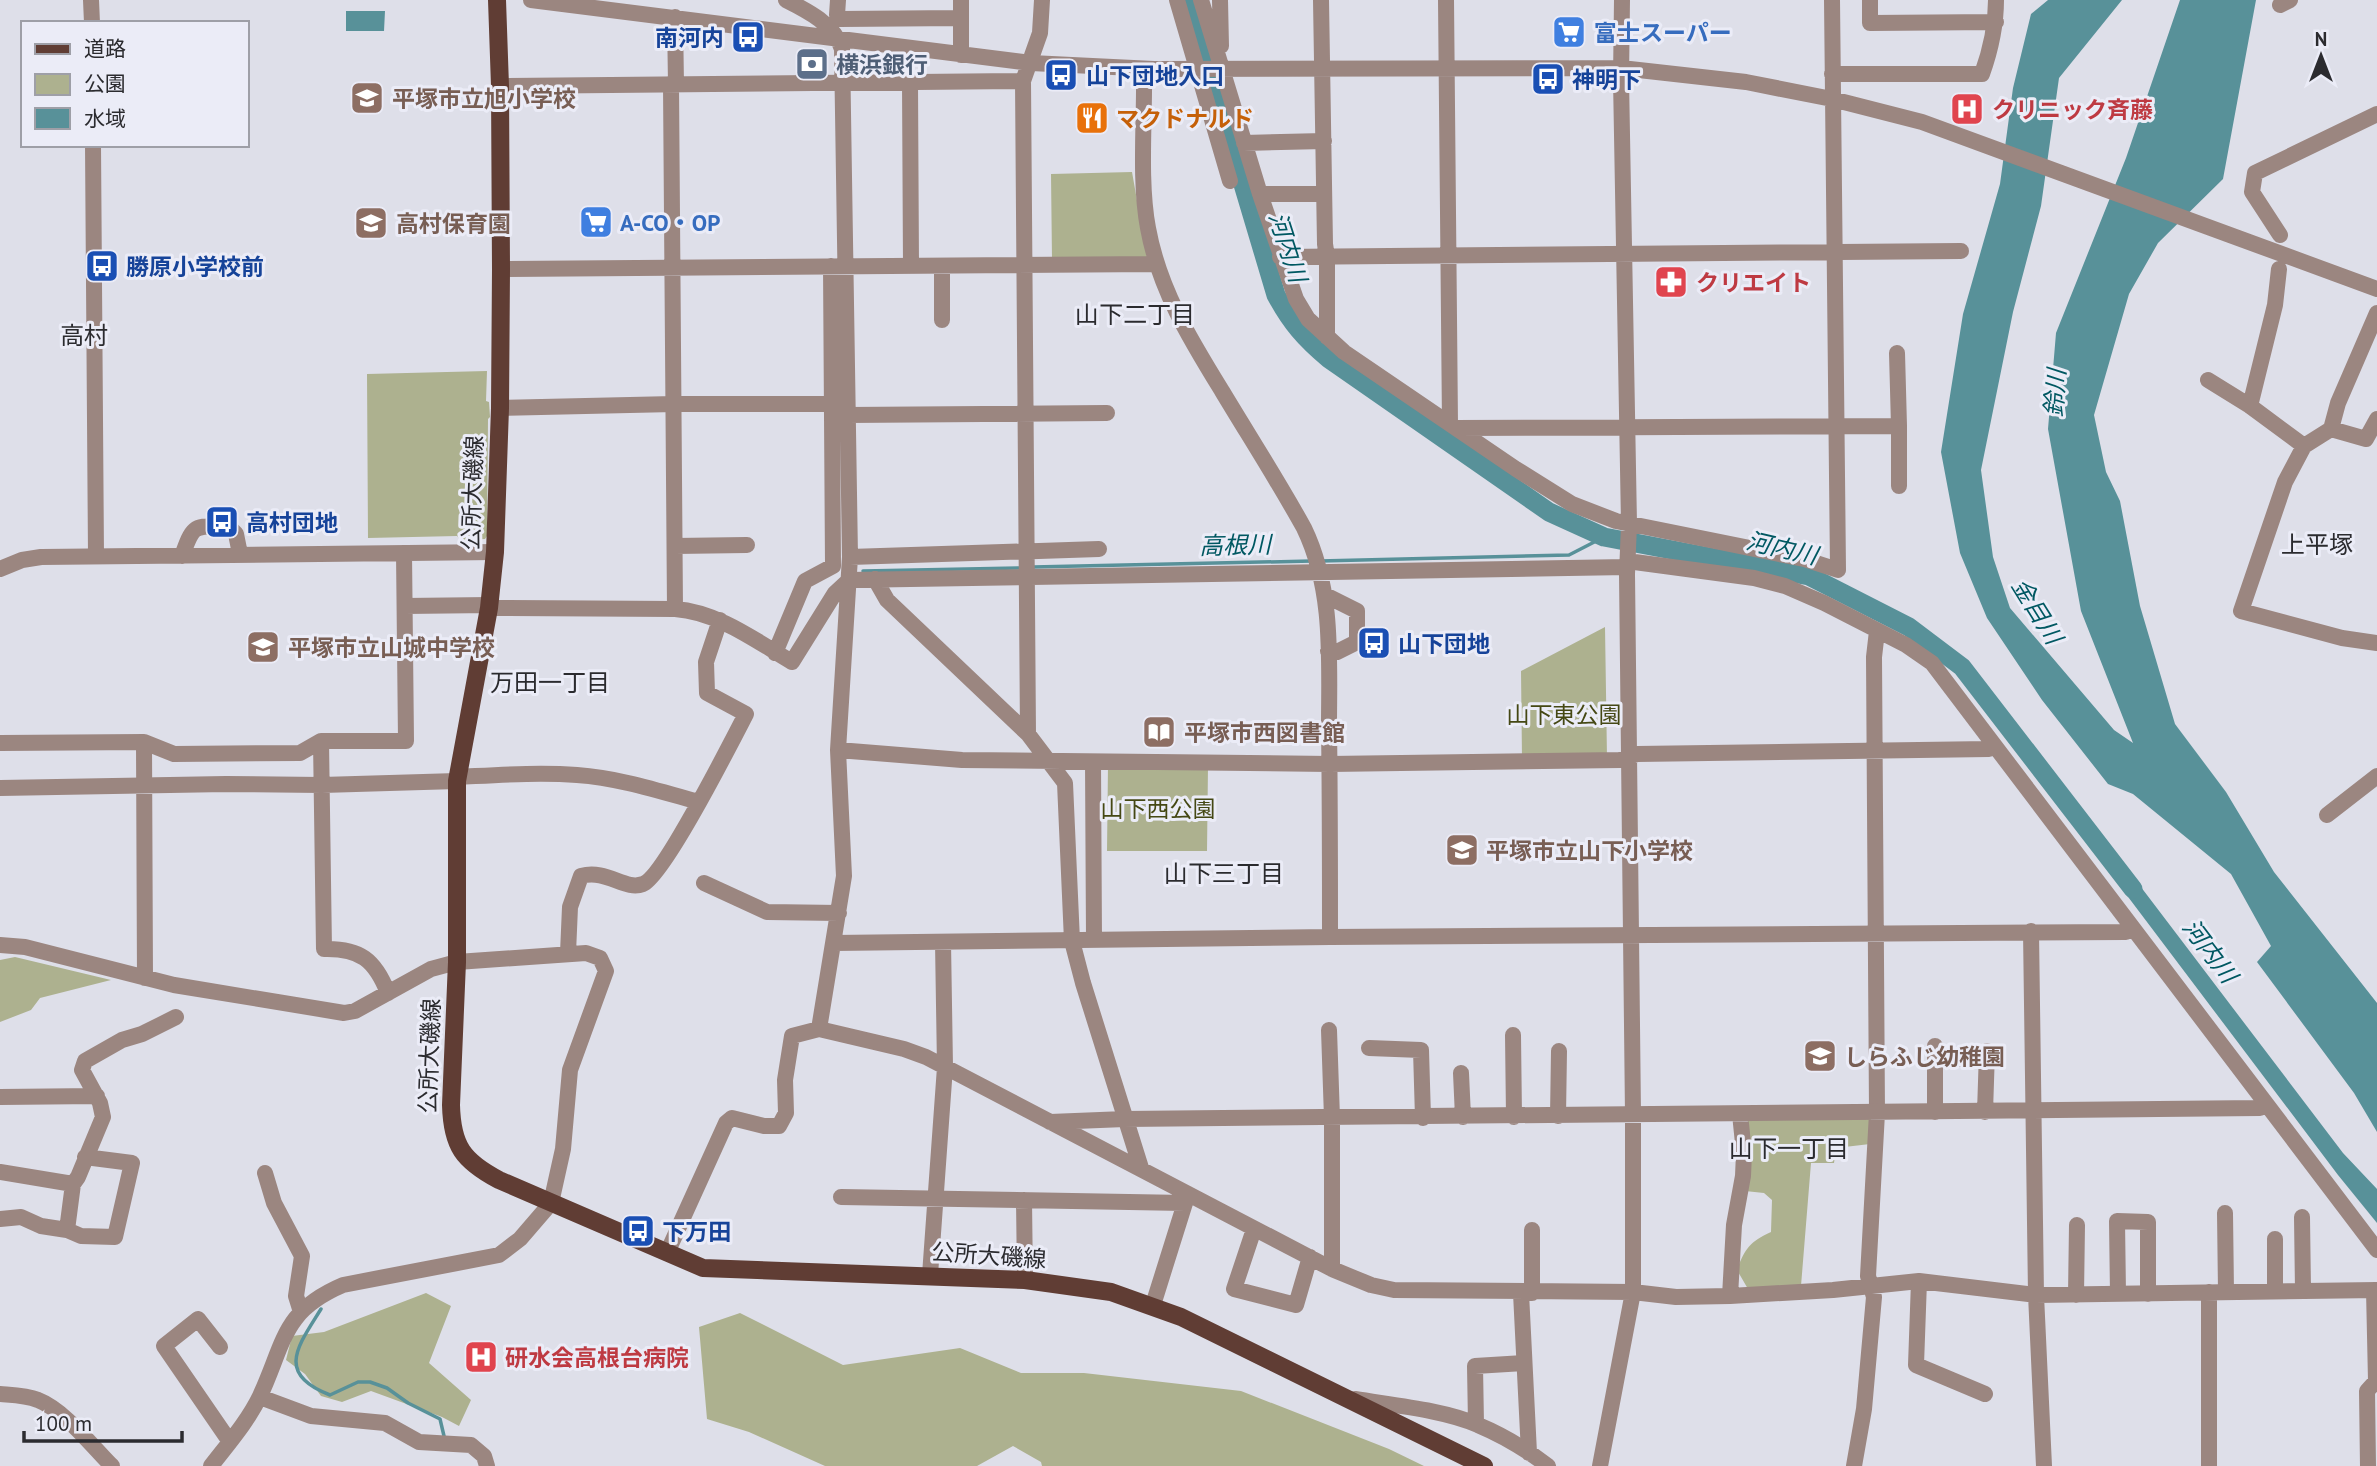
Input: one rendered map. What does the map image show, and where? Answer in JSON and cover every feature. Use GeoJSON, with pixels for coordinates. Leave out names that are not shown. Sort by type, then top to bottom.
{"type":"FeatureCollection","features":[{"type":"Feature","properties":{"kind":"main road","name":"公所大磯線"},"geometry":{"type":"LineString","coordinates":[[497,0],[500,86],[500,408],[495,552],[490,606],[458,779],[457,962],[451,1128],[460,1149],[484,1171],[551,1203],[703,1268],[1025,1280],[1111,1292],[1153,1305],[1483,1466]]}},
{"type":"Feature","properties":{"kind":"street"},"geometry":{"type":"LineString","coordinates":[[91,0],[92,21]]}},
{"type":"Feature","properties":{"kind":"street"},"geometry":{"type":"LineString","coordinates":[[531,0],[1031,63],[1144,69],[1621,68],[1746,82],[1832,99],[1922,122],[2377,289]]}},
{"type":"Feature","properties":{"kind":"street"},"geometry":{"type":"LineString","coordinates":[[775,653],[805,581],[833,566],[832,404],[842,83],[842,49],[838,38],[812,13],[786,0]]}},
{"type":"Feature","properties":{"kind":"street"},"geometry":{"type":"LineString","coordinates":[[838,0],[836,15],[840,19],[961,18]]}},
{"type":"Feature","properties":{"kind":"street"},"geometry":{"type":"LineString","coordinates":[[961,0],[961,55]]}},
{"type":"Feature","properties":{"kind":"street"},"geometry":{"type":"LineString","coordinates":[[1028,734],[1023,81],[1040,33],[1042,0]]}},
{"type":"Feature","properties":{"kind":"street"},"geometry":{"type":"LineString","coordinates":[[1177,0],[1230,181]]}},
{"type":"Feature","properties":{"kind":"street"},"geometry":{"type":"LineString","coordinates":[[1201,0],[1280,257],[1296,299],[1308,319],[1326,337],[1344,352],[1564,500],[1629,524],[1804,559],[1838,570],[1832,0]]}},
{"type":"Feature","properties":{"kind":"street"},"geometry":{"type":"LineString","coordinates":[[1220,0],[1221,69]]}},
{"type":"Feature","properties":{"kind":"street"},"geometry":{"type":"LineString","coordinates":[[1321,0],[1327,257],[1326,337]]}},
{"type":"Feature","properties":{"kind":"street"},"geometry":{"type":"LineString","coordinates":[[1446,0],[1448,256],[1453,426]]}},
{"type":"Feature","properties":{"kind":"street"},"geometry":{"type":"LineString","coordinates":[[1600,1466],[1633,1292],[1627,564],[1629,524],[1622,0]]}},
{"type":"Feature","properties":{"kind":"street"},"geometry":{"type":"LineString","coordinates":[[1870,0],[1870,23],[1996,22]]}},
{"type":"Feature","properties":{"kind":"street"},"geometry":{"type":"LineString","coordinates":[[1832,74],[1982,74],[1992,47],[1996,0]]}},
{"type":"Feature","properties":{"kind":"street"},"geometry":{"type":"LineString","coordinates":[[675,18],[675,609]]}},
{"type":"Feature","properties":{"kind":"street"},"geometry":{"type":"LineString","coordinates":[[1144,69],[1145,195],[1156,264],[1186,333],[1289,501],[1313,548],[1320,570],[1325,595],[1328,652],[1330,937]]}},
{"type":"Feature","properties":{"kind":"street"},"geometry":{"type":"LineString","coordinates":[[500,86],[1023,81]]}},
{"type":"Feature","properties":{"kind":"street"},"geometry":{"type":"LineString","coordinates":[[910,83],[911,266]]}},
{"type":"Feature","properties":{"kind":"street"},"geometry":{"type":"LineString","coordinates":[[2280,235],[2252,192],[2255,173],[2377,114]]}},
{"type":"Feature","properties":{"kind":"street"},"geometry":{"type":"LineString","coordinates":[[1244,143],[1324,141]]}},
{"type":"Feature","properties":{"kind":"street"},"geometry":{"type":"LineString","coordinates":[[93,147],[96,556]]}},
{"type":"Feature","properties":{"kind":"street"},"geometry":{"type":"LineString","coordinates":[[1260,194],[1324,194]]}},
{"type":"Feature","properties":{"kind":"street"},"geometry":{"type":"LineString","coordinates":[[1280,257],[1961,251]]}},
{"type":"Feature","properties":{"kind":"street"},"geometry":{"type":"LineString","coordinates":[[500,269],[1156,264]]}},
{"type":"Feature","properties":{"kind":"street"},"geometry":{"type":"LineString","coordinates":[[819,1029],[844,876],[838,750],[850,557],[847,415],[838,266]]}},
{"type":"Feature","properties":{"kind":"street"},"geometry":{"type":"LineString","coordinates":[[942,266],[942,320]]}},
{"type":"Feature","properties":{"kind":"street"},"geometry":{"type":"LineString","coordinates":[[2250,406],[2275,305],[2279,269]]}},
{"type":"Feature","properties":{"kind":"street"},"geometry":{"type":"LineString","coordinates":[[2377,313],[2335,410],[2331,429],[2304,446],[2285,482],[2241,611],[2342,638],[2377,643]]}},
{"type":"Feature","properties":{"kind":"street"},"geometry":{"type":"LineString","coordinates":[[1897,353],[1899,486]]}},
{"type":"Feature","properties":{"kind":"street"},"geometry":{"type":"LineString","coordinates":[[2208,380],[2250,406],[2304,446]]}},
{"type":"Feature","properties":{"kind":"street"},"geometry":{"type":"LineString","coordinates":[[500,408],[832,404]]}},
{"type":"Feature","properties":{"kind":"street"},"geometry":{"type":"LineString","coordinates":[[847,415],[1107,413]]}},
{"type":"Feature","properties":{"kind":"street"},"geometry":{"type":"LineString","coordinates":[[2331,429],[2366,439],[2377,419]]}},
{"type":"Feature","properties":{"kind":"street"},"geometry":{"type":"LineString","coordinates":[[1453,426],[1899,426]]}},
{"type":"Feature","properties":{"kind":"street"},"geometry":{"type":"LineString","coordinates":[[182,556],[190,532],[197,527],[229,526],[236,534],[240,554]]}},
{"type":"Feature","properties":{"kind":"street"},"geometry":{"type":"LineString","coordinates":[[675,546],[747,545]]}},
{"type":"Feature","properties":{"kind":"street"},"geometry":{"type":"LineString","coordinates":[[850,557],[1099,549]]}},
{"type":"Feature","properties":{"kind":"street"},"geometry":{"type":"LineString","coordinates":[[0,569],[32,559],[96,556],[495,552]]}},
{"type":"Feature","properties":{"kind":"street"},"geometry":{"type":"LineString","coordinates":[[0,743],[144,742],[174,754],[186,754],[300,753],[321,741],[406,741],[404,553]]}},
{"type":"Feature","properties":{"kind":"street"},"geometry":{"type":"LineString","coordinates":[[405,606],[692,610],[720,621],[792,662],[835,593],[849,580],[1627,564],[1754,578],[1785,586],[1906,645],[1932,663],[2377,1250]]}},
{"type":"Feature","properties":{"kind":"street"},"geometry":{"type":"LineString","coordinates":[[875,579],[887,600],[1028,734],[1065,783],[1072,941],[1141,1168]]}},
{"type":"Feature","properties":{"kind":"street"},"geometry":{"type":"LineString","coordinates":[[1325,595],[1357,611],[1359,621],[1357,642],[1337,652],[1328,652]]}},
{"type":"Feature","properties":{"kind":"street"},"geometry":{"type":"LineString","coordinates":[[568,953],[570,907],[581,876],[594,873],[636,886],[647,883],[657,872],[699,802],[746,714],[706,692],[706,662],[720,621]]}},
{"type":"Feature","properties":{"kind":"street"},"geometry":{"type":"LineString","coordinates":[[1854,1466],[1864,1409],[1874,1297],[1868,1276],[1877,1113],[1874,657],[1877,631]]}},
{"type":"Feature","properties":{"kind":"street"},"geometry":{"type":"LineString","coordinates":[[1962,702],[1962,712],[1989,750],[2015,783],[2025,784]]}},
{"type":"Feature","properties":{"kind":"street"},"geometry":{"type":"LineString","coordinates":[[321,741],[324,949],[338,949],[360,955],[372,963],[388,993]]}},
{"type":"Feature","properties":{"kind":"street"},"geometry":{"type":"LineString","coordinates":[[144,742],[145,978]]}},
{"type":"Feature","properties":{"kind":"street"},"geometry":{"type":"LineString","coordinates":[[838,750],[962,760],[1330,764],[1620,760],[1637,754],[1989,750]]}},
{"type":"Feature","properties":{"kind":"street"},"geometry":{"type":"LineString","coordinates":[[1093,762],[1094,939]]}},
{"type":"Feature","properties":{"kind":"street"},"geometry":{"type":"LineString","coordinates":[[0,788],[322,785],[549,774],[581,775],[642,786],[699,802]]}},
{"type":"Feature","properties":{"kind":"street"},"geometry":{"type":"LineString","coordinates":[[2327,815],[2377,776]]}},
{"type":"Feature","properties":{"kind":"street"},"geometry":{"type":"LineString","coordinates":[[704,883],[767,912],[839,913]]}},
{"type":"Feature","properties":{"kind":"street"},"geometry":{"type":"LineString","coordinates":[[2107,893],[2105,902],[2126,932],[2141,949],[2150,950]]}},
{"type":"Feature","properties":{"kind":"street"},"geometry":{"type":"LineString","coordinates":[[2031,932],[2036,1295],[2044,1466]]}},
{"type":"Feature","properties":{"kind":"street"},"geometry":{"type":"LineString","coordinates":[[834,943],[2126,932]]}},
{"type":"Feature","properties":{"kind":"street"},"geometry":{"type":"LineString","coordinates":[[930,1275],[945,1066],[943,942]]}},
{"type":"Feature","properties":{"kind":"street"},"geometry":{"type":"LineString","coordinates":[[0,945],[25,947],[145,978],[222,994],[344,1013],[355,1011],[431,969],[457,962],[586,953],[600,958],[606,971],[570,1070],[563,1149],[551,1203],[520,1240],[499,1255],[343,1285],[323,1293],[293,1321],[277,1350],[260,1397],[213,1466]]}},
{"type":"Feature","properties":{"kind":"street"},"geometry":{"type":"LineString","coordinates":[[67,1230],[73,1184],[103,1117],[97,1096],[82,1070],[85,1061],[122,1040],[152,1030],[176,1017]]}},
{"type":"Feature","properties":{"kind":"street"},"geometry":{"type":"LineString","coordinates":[[667,1253],[726,1123],[732,1118],[764,1125],[779,1125],[786,1113],[785,1080],[792,1036],[819,1029],[904,1049],[945,1066],[1048,1122],[1141,1168],[1186,1199],[1254,1228],[1332,1269],[1371,1285],[1394,1290],[1633,1292],[1676,1297],[1833,1290],[1919,1281],[2036,1295],[2375,1290],[2376,1381],[2367,1391],[2368,1466]]}},
{"type":"Feature","properties":{"kind":"street"},"geometry":{"type":"LineString","coordinates":[[1329,1030],[1332,1269]]}},
{"type":"Feature","properties":{"kind":"street"},"geometry":{"type":"LineString","coordinates":[[1513,1035],[1514,1117]]}},
{"type":"Feature","properties":{"kind":"street"},"geometry":{"type":"LineString","coordinates":[[1369,1048],[1421,1050],[1423,1118]]}},
{"type":"Feature","properties":{"kind":"street"},"geometry":{"type":"LineString","coordinates":[[1558,1116],[1559,1051]]}},
{"type":"Feature","properties":{"kind":"street"},"geometry":{"type":"LineString","coordinates":[[1934,1112],[1936,1053],[1987,1055],[1985,1112]]}},
{"type":"Feature","properties":{"kind":"street"},"geometry":{"type":"LineString","coordinates":[[2238,1066],[2235,1076],[2280,1131],[2291,1136]]}},
{"type":"Feature","properties":{"kind":"street"},"geometry":{"type":"LineString","coordinates":[[1461,1073],[1463,1117]]}},
{"type":"Feature","properties":{"kind":"street"},"geometry":{"type":"LineString","coordinates":[[0,1097],[97,1096]]}},
{"type":"Feature","properties":{"kind":"street"},"geometry":{"type":"LineString","coordinates":[[1048,1122],[1125,1119],[2260,1108]]}},
{"type":"Feature","properties":{"kind":"street"},"geometry":{"type":"LineString","coordinates":[[1730,1296],[1734,1225],[1743,1176],[1744,1153],[1740,1114]]}},
{"type":"Feature","properties":{"kind":"street"},"geometry":{"type":"LineString","coordinates":[[0,1219],[21,1217],[41,1226],[67,1230],[81,1236],[115,1237],[132,1163],[85,1157]]}},
{"type":"Feature","properties":{"kind":"street"},"geometry":{"type":"LineString","coordinates":[[0,1172],[73,1184]]}},
{"type":"Feature","properties":{"kind":"street"},"geometry":{"type":"LineString","coordinates":[[265,1173],[274,1203],[302,1256],[296,1296],[301,1312]]}},
{"type":"Feature","properties":{"kind":"street"},"geometry":{"type":"LineString","coordinates":[[841,1196],[1024,1200],[1186,1199]]}},
{"type":"Feature","properties":{"kind":"street"},"geometry":{"type":"LineString","coordinates":[[1153,1305],[1186,1199]]}},
{"type":"Feature","properties":{"kind":"street"},"geometry":{"type":"LineString","coordinates":[[1024,1200],[1025,1280]]}},
{"type":"Feature","properties":{"kind":"street"},"geometry":{"type":"LineString","coordinates":[[2225,1213],[2226,1292]]}},
{"type":"Feature","properties":{"kind":"street"},"geometry":{"type":"LineString","coordinates":[[2118,1294],[2117,1221],[2148,1222],[2148,1294]]}},
{"type":"Feature","properties":{"kind":"street"},"geometry":{"type":"LineString","coordinates":[[2076,1295],[2077,1225]]}},
{"type":"Feature","properties":{"kind":"street"},"geometry":{"type":"LineString","coordinates":[[2303,1291],[2307,1225]]}},
{"type":"Feature","properties":{"kind":"street"},"geometry":{"type":"LineString","coordinates":[[1254,1228],[1234,1289],[1296,1305],[1310,1257]]}},
{"type":"Feature","properties":{"kind":"street"},"geometry":{"type":"LineString","coordinates":[[1529,1453],[1524,1363],[1532,1230]]}},
{"type":"Feature","properties":{"kind":"street"},"geometry":{"type":"LineString","coordinates":[[2275,1240],[2275,1291]]}},
{"type":"Feature","properties":{"kind":"street"},"geometry":{"type":"LineString","coordinates":[[1919,1281],[1916,1365],[1985,1394]]}},
{"type":"Feature","properties":{"kind":"street"},"geometry":{"type":"LineString","coordinates":[[2209,1292],[2209,1466]]}},
{"type":"Feature","properties":{"kind":"street"},"geometry":{"type":"LineString","coordinates":[[220,1346],[198,1319],[164,1346],[230,1442]]}},
{"type":"Feature","properties":{"kind":"street"},"geometry":{"type":"LineString","coordinates":[[1476,1424],[1475,1366],[1524,1363]]}},
{"type":"Feature","properties":{"kind":"street"},"geometry":{"type":"LineString","coordinates":[[0,1394],[25,1396],[57,1411],[112,1466]]}},
{"type":"Feature","properties":{"kind":"street"},"geometry":{"type":"LineString","coordinates":[[260,1397],[312,1416],[385,1423],[419,1441],[471,1445],[484,1456],[487,1466]]}},
{"type":"Feature","properties":{"kind":"street"},"geometry":{"type":"LineString","coordinates":[[1342,1397],[1422,1410],[1476,1424],[1548,1466]]}},
{"type":"Feature","properties":{"kind":"green space"},"geometry":{"type":"Polygon","coordinates":[[[1132,172],[1147,257],[1052,259],[1051,174],[1132,172]]]}},
{"type":"Feature","properties":{"kind":"green space"},"geometry":{"type":"Polygon","coordinates":[[[487,371],[486,401],[489,402],[490,417],[485,539],[461,540],[457,536],[368,538],[367,374],[487,371]]]}},
{"type":"Feature","properties":{"kind":"green space","name":"山下東公園"},"geometry":{"type":"Polygon","coordinates":[[[1605,627],[1607,758],[1522,759],[1521,671],[1605,627]]]}},
{"type":"Feature","properties":{"kind":"green space","name":"山下西公園"},"geometry":{"type":"Polygon","coordinates":[[[1108,765],[1208,766],[1207,851],[1107,851],[1108,765]]]}},
{"type":"Feature","properties":{"kind":"green space"},"geometry":{"type":"Polygon","coordinates":[[[15,957],[111,980],[40,998],[31,1010],[0,1022],[0,960],[15,957]]]}},
{"type":"Feature","properties":{"kind":"green space"},"geometry":{"type":"Polygon","coordinates":[[[1748,1117],[1871,1117],[1870,1144],[1836,1148],[1834,1163],[1811,1163],[1801,1286],[1748,1289],[1737,1270],[1749,1246],[1771,1232],[1772,1200],[1764,1193],[1745,1191],[1748,1117]]]}},
{"type":"Feature","properties":{"kind":"green space"},"geometry":{"type":"Polygon","coordinates":[[[426,1293],[451,1306],[429,1363],[471,1400],[459,1426],[371,1391],[342,1402],[321,1396],[305,1374],[286,1360],[292,1336],[324,1332],[426,1293]]]}},
{"type":"Feature","properties":{"kind":"green space"},"geometry":{"type":"Polygon","coordinates":[[[740,1313],[843,1365],[960,1348],[1021,1373],[1084,1373],[1241,1391],[1389,1449],[1424,1466],[1042,1466],[1041,1462],[1013,1446],[977,1466],[825,1466],[749,1432],[707,1419],[699,1327],[740,1313]]]}},
{"type":"Feature","properties":{"kind":"water","name":"鈴川"},"geometry":{"type":"Polygon","coordinates":[[[2048,0],[2122,0],[2059,78],[2041,206],[2013,312],[1981,470],[1993,557],[2010,608],[2114,730],[2133,743],[2081,611],[2048,429],[2056,333],[2126,158],[2180,0],[2256,0],[2223,179],[2158,243],[2129,294],[2094,415],[2106,472],[2120,501],[2140,606],[2175,724],[2226,792],[2274,872],[2377,1003],[2377,1132],[2354,1093],[2257,962],[2271,946],[2231,874],[2133,794],[2108,784],[2042,700],[1987,618],[1960,553],[1941,452],[1963,314],[2000,184],[2013,88],[2031,14],[2048,0]]]}},
{"type":"Feature","properties":{"kind":"water"},"geometry":{"type":"Polygon","coordinates":[[[346,11],[385,11],[384,31],[346,31],[346,11]]]}},
{"type":"Feature","properties":{"kind":"water"},"geometry":{"type":"Polygon","coordinates":[[[2107,869],[2128,870],[2343,1153],[2377,1189],[2377,1223],[2338,1175],[2107,869]]]}},
{"type":"Feature","properties":{"kind":"waterway","name":"河内川"},"geometry":{"type":"LineString","coordinates":[[1188,0],[1276,295],[1287,314],[1313,345],[1329,359],[1549,512],[1604,537],[1809,576],[1909,627],[1962,667],[2133,889]]}},
{"type":"Feature","properties":{"kind":"waterway","name":"高根川"},"geometry":{"type":"LineString","coordinates":[[1320,561],[1569,555],[1604,537]]}},
{"type":"Feature","properties":{"kind":"waterway","name":"高根川"},"geometry":{"type":"LineString","coordinates":[[1033,567],[1312,561]]}},
{"type":"Feature","properties":{"kind":"waterway","name":"高根川"},"geometry":{"type":"LineString","coordinates":[[863,571],[1021,568]]}},
{"type":"Feature","properties":{"kind":"waterway","name":"高根川"},"geometry":{"type":"LineString","coordinates":[[321,1309],[299,1347],[296,1358],[302,1378],[330,1395],[358,1382],[370,1382],[387,1388],[408,1403],[440,1419],[444,1436]]}},
{"type":"Feature","properties":{"kind":"place","name":"富士スーパー"},"geometry":{"type":"Point","coordinates":[1569,32]}},
{"type":"Feature","properties":{"kind":"place","name":"南河内"},"geometry":{"type":"Point","coordinates":[748,37]}},
{"type":"Feature","properties":{"kind":"place","name":"横浜銀行"},"geometry":{"type":"Point","coordinates":[812,64]}},
{"type":"Feature","properties":{"kind":"place","name":"山下団地入口"},"geometry":{"type":"Point","coordinates":[1061,75]}},
{"type":"Feature","properties":{"kind":"place","name":"神明下"},"geometry":{"type":"Point","coordinates":[1548,79]}},
{"type":"Feature","properties":{"kind":"place","name":"平塚市立旭小学校"},"geometry":{"type":"Point","coordinates":[367,98]}},
{"type":"Feature","properties":{"kind":"place","name":"クリニック斉藤"},"geometry":{"type":"Point","coordinates":[1967,109]}},
{"type":"Feature","properties":{"kind":"place","name":"マクドナルド"},"geometry":{"type":"Point","coordinates":[1092,118]}},
{"type":"Feature","properties":{"kind":"place","name":"A-CO・OP"},"geometry":{"type":"Point","coordinates":[596,222]}},
{"type":"Feature","properties":{"kind":"place","name":"高村保育園"},"geometry":{"type":"Point","coordinates":[371,223]}},
{"type":"Feature","properties":{"kind":"place","name":"勝原小学校前"},"geometry":{"type":"Point","coordinates":[102,266]}},
{"type":"Feature","properties":{"kind":"place","name":"クリエイト"},"geometry":{"type":"Point","coordinates":[1671,282]}},
{"type":"Feature","properties":{"kind":"place","name":"高村団地"},"geometry":{"type":"Point","coordinates":[222,522]}},
{"type":"Feature","properties":{"kind":"place","name":"山下団地"},"geometry":{"type":"Point","coordinates":[1374,643]}},
{"type":"Feature","properties":{"kind":"place","name":"平塚市立山城中学校"},"geometry":{"type":"Point","coordinates":[263,647]}},
{"type":"Feature","properties":{"kind":"place","name":"平塚市西図書館"},"geometry":{"type":"Point","coordinates":[1159,732]}},
{"type":"Feature","properties":{"kind":"place","name":"平塚市立山下小学校"},"geometry":{"type":"Point","coordinates":[1462,850]}},
{"type":"Feature","properties":{"kind":"place","name":"しらふじ幼稚園"},"geometry":{"type":"Point","coordinates":[1820,1056]}},
{"type":"Feature","properties":{"kind":"place","name":"下万田"},"geometry":{"type":"Point","coordinates":[638,1231]}},
{"type":"Feature","properties":{"kind":"place","name":"研水会高根台病院"},"geometry":{"type":"Point","coordinates":[481,1357]}},
{"type":"Feature","properties":{"kind":"district","name":"山下二丁目"},"geometry":{"type":"Point","coordinates":[1135,314]}},
{"type":"Feature","properties":{"kind":"district","name":"高村"},"geometry":{"type":"Point","coordinates":[84,335]}},
{"type":"Feature","properties":{"kind":"district","name":"上平塚"},"geometry":{"type":"Point","coordinates":[2317,544]}},
{"type":"Feature","properties":{"kind":"district","name":"万田一丁目"},"geometry":{"type":"Point","coordinates":[550,682]}},
{"type":"Feature","properties":{"kind":"district","name":"山下三丁目"},"geometry":{"type":"Point","coordinates":[1224,873]}},
{"type":"Feature","properties":{"kind":"district","name":"山下一丁目"},"geometry":{"type":"Point","coordinates":[1789,1148]}},
{"type":"Feature","properties":{"kind":"water label","name":"金目川"},"geometry":{"type":"Point","coordinates":[2037,611]}}]}
